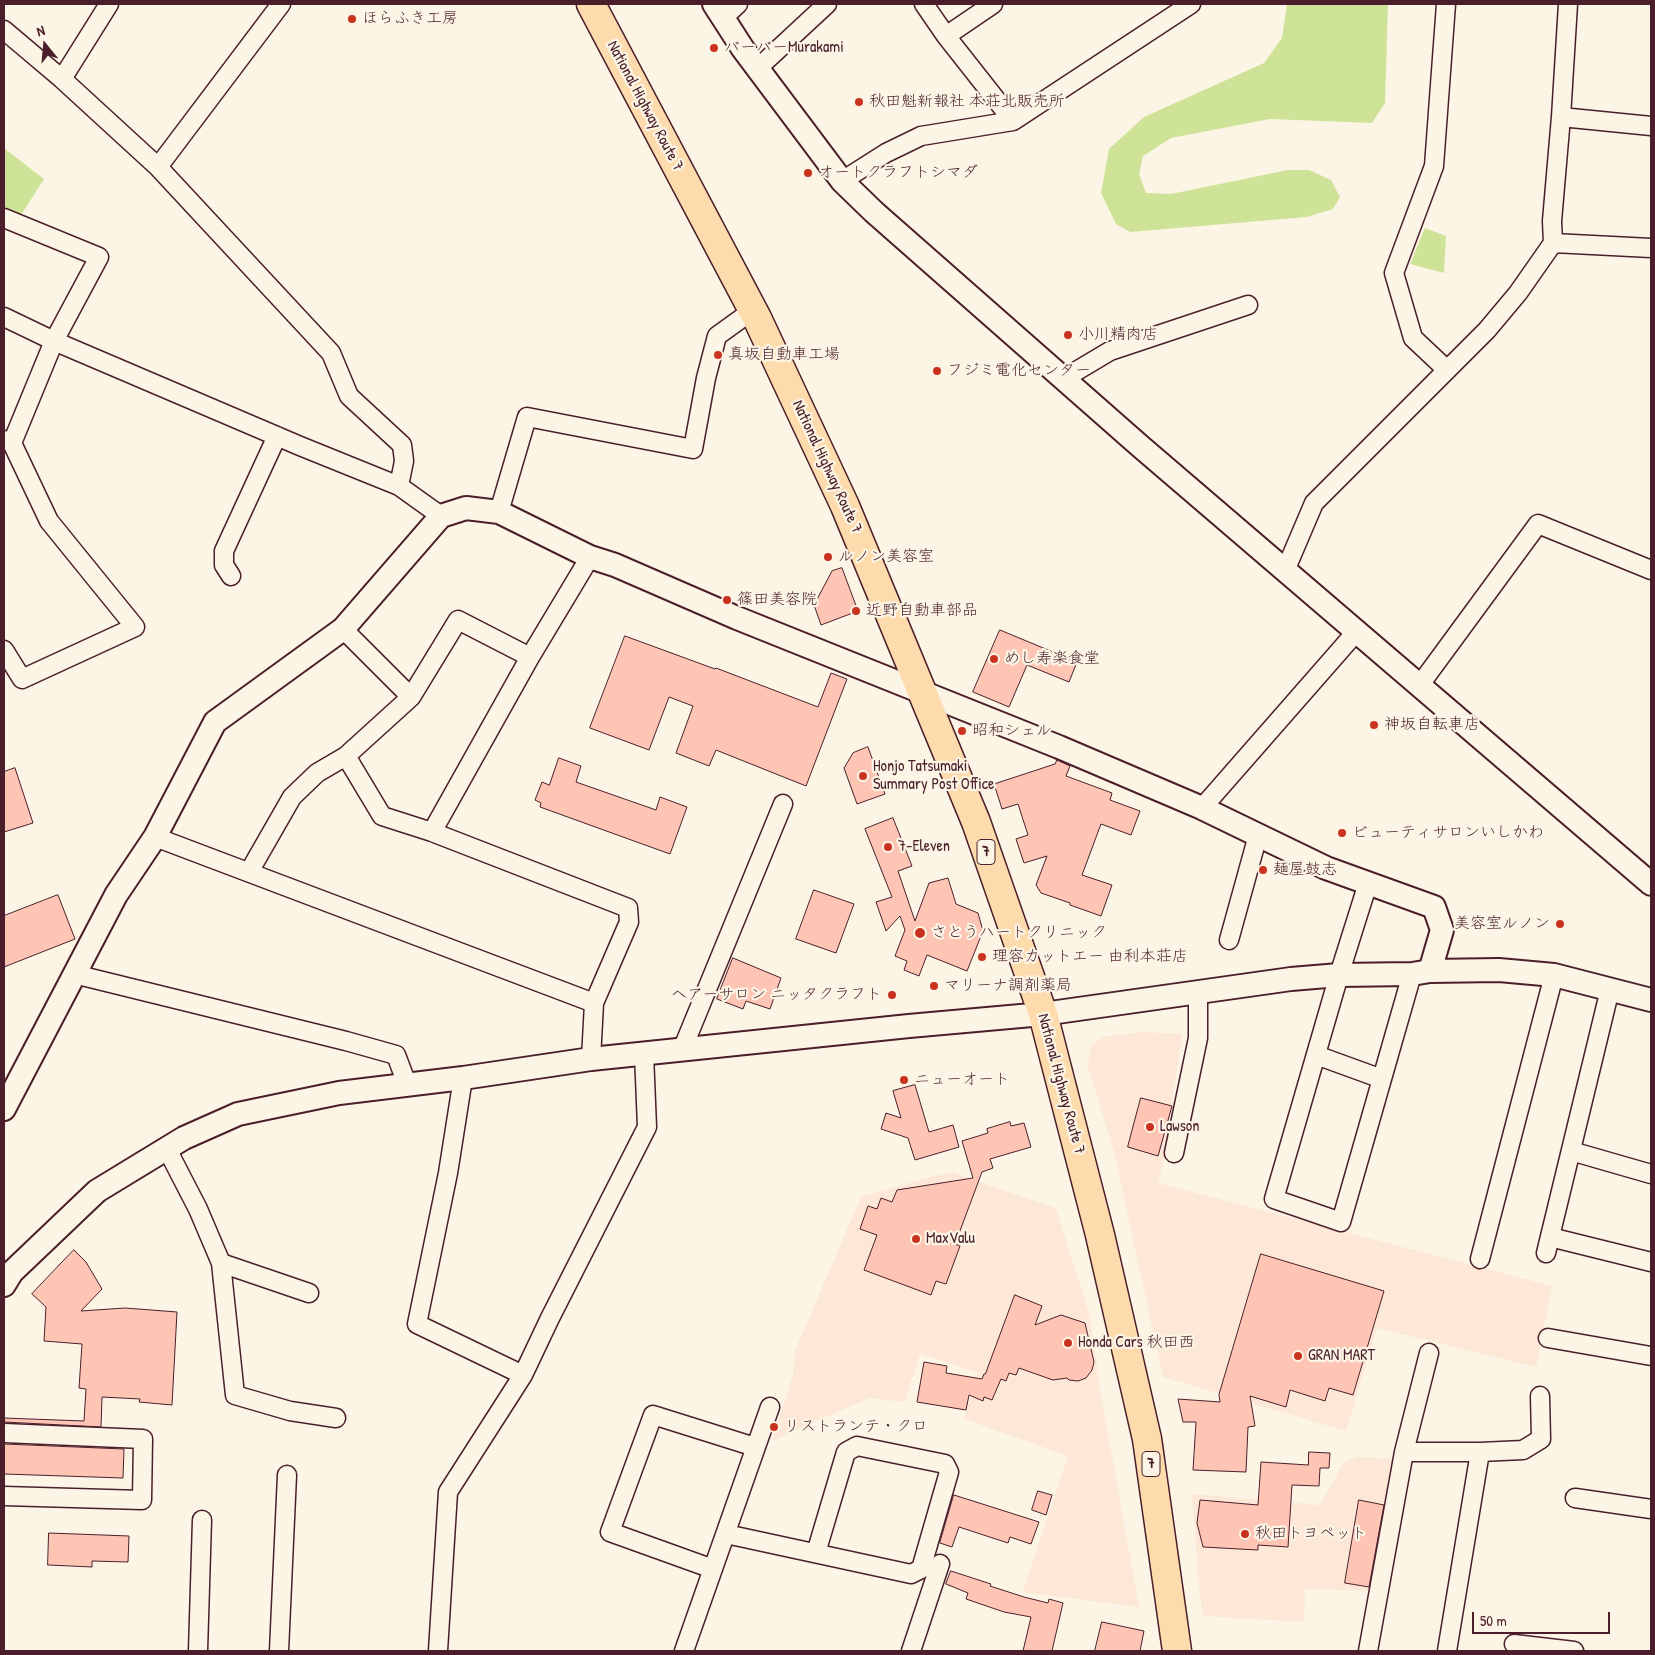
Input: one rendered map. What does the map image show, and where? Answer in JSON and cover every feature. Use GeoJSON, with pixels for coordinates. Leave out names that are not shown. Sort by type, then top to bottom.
{"type":"FeatureCollection","features":[{"type":"Feature","properties":{"kind":"highway","name":"National Highway Route 7"},"geometry":{"type":"LineString","coordinates":[[591,4],[754,310],[846,506],[976,822],[1043,1014],[1100,1235],[1147,1439],[1177,1651]]}},
{"type":"Feature","properties":{"kind":"street"},"geometry":{"type":"LineString","coordinates":[[62,79],[109,4]]}},
{"type":"Feature","properties":{"kind":"street"},"geometry":{"type":"LineString","coordinates":[[158,167],[281,4]]}},
{"type":"Feature","properties":{"kind":"street"},"geometry":{"type":"LineString","coordinates":[[758,68],[827,4]]}},
{"type":"Feature","properties":{"kind":"street"},"geometry":{"type":"LineString","coordinates":[[924,4],[946,36],[1013,122]]}},
{"type":"Feature","properties":{"kind":"street"},"geometry":{"type":"LineString","coordinates":[[946,36],[993,4]]}},
{"type":"Feature","properties":{"kind":"street"},"geometry":{"type":"LineString","coordinates":[[842,181],[886,153],[921,136],[1013,122],[1190,4]]}},
{"type":"Feature","properties":{"kind":"street"},"geometry":{"type":"LineString","coordinates":[[1446,4],[1434,166],[1394,273],[1413,338],[1447,370]]}},
{"type":"Feature","properties":{"kind":"street"},"geometry":{"type":"LineString","coordinates":[[1285,571],[1314,503],[1488,330],[1518,293],[1553,243],[1552,221],[1568,4]]}},
{"type":"Feature","properties":{"kind":"street"},"geometry":{"type":"LineString","coordinates":[[725,8],[758,68],[842,181],[874,212],[1285,571],[1651,884]]}},
{"type":"Feature","properties":{"kind":"street"},"geometry":{"type":"LineString","coordinates":[[4,30],[62,79],[158,167],[332,353],[349,396],[402,445],[404,461],[399,486]]}},
{"type":"Feature","properties":{"kind":"street"},"geometry":{"type":"LineString","coordinates":[[1561,117],[1651,126]]}},
{"type":"Feature","properties":{"kind":"street"},"geometry":{"type":"LineString","coordinates":[[4,218],[99,257],[54,341],[8,442],[49,521],[135,627],[22,679],[4,650]]}},
{"type":"Feature","properties":{"kind":"street"},"geometry":{"type":"LineString","coordinates":[[1553,243],[1651,248]]}},
{"type":"Feature","properties":{"kind":"street"},"geometry":{"type":"LineString","coordinates":[[1064,379],[1110,351],[1248,305]]}},
{"type":"Feature","properties":{"kind":"street"},"geometry":{"type":"LineString","coordinates":[[499,512],[527,417],[693,449],[706,378],[717,336],[754,310]]}},
{"type":"Feature","properties":{"kind":"street"},"geometry":{"type":"LineString","coordinates":[[4,317],[54,341],[399,486],[441,516]]}},
{"type":"Feature","properties":{"kind":"street"},"geometry":{"type":"LineString","coordinates":[[231,576],[224,565],[224,551],[277,436]]}},
{"type":"Feature","properties":{"kind":"street"},"geometry":{"type":"LineString","coordinates":[[4,1109],[122,885],[155,837],[215,722],[343,629],[441,516],[466,508],[499,512],[590,557],[615,565],[737,618],[1059,747],[1202,808],[1326,868],[1368,883],[1434,907],[1442,930],[1421,972],[1382,1079],[1342,1222],[1274,1199],[1339,975],[1368,883]]}},
{"type":"Feature","properties":{"kind":"street"},"geometry":{"type":"LineString","coordinates":[[1420,686],[1538,524],[1651,570]]}},
{"type":"Feature","properties":{"kind":"street"},"geometry":{"type":"LineString","coordinates":[[432,832],[530,657],[590,557]]}},
{"type":"Feature","properties":{"kind":"street"},"geometry":{"type":"LineString","coordinates":[[249,872],[292,797],[317,773],[346,756],[411,697],[458,620],[530,657]]}},
{"type":"Feature","properties":{"kind":"street"},"geometry":{"type":"LineString","coordinates":[[343,629],[411,697]]}},
{"type":"Feature","properties":{"kind":"street"},"geometry":{"type":"LineString","coordinates":[[1202,808],[1357,631]]}},
{"type":"Feature","properties":{"kind":"street"},"geometry":{"type":"LineString","coordinates":[[346,756],[382,816],[432,832],[628,908],[628,922],[594,1003],[591,1059]]}},
{"type":"Feature","properties":{"kind":"street"},"geometry":{"type":"LineString","coordinates":[[682,1050],[783,804]]}},
{"type":"Feature","properties":{"kind":"street"},"geometry":{"type":"LineString","coordinates":[[1229,940],[1258,835]]}},
{"type":"Feature","properties":{"kind":"street"},"geometry":{"type":"LineString","coordinates":[[155,837],[594,1003]]}},
{"type":"Feature","properties":{"kind":"street"},"geometry":{"type":"LineString","coordinates":[[4,1285],[12,1272],[97,1192],[184,1138],[238,1114],[339,1093],[462,1078],[591,1059],[1043,1014],[1291,979],[1339,975],[1499,970],[1554,975],[1651,1000]]}},
{"type":"Feature","properties":{"kind":"street"},"geometry":{"type":"LineString","coordinates":[[74,974],[396,1054],[407,1084]]}},
{"type":"Feature","properties":{"kind":"street"},"geometry":{"type":"LineString","coordinates":[[1480,1259],[1554,975]]}},
{"type":"Feature","properties":{"kind":"street"},"geometry":{"type":"LineString","coordinates":[[1610,989],[1548,1245],[1651,1262]]}},
{"type":"Feature","properties":{"kind":"street"},"geometry":{"type":"LineString","coordinates":[[1174,1153],[1198,1038],[1198,992]]}},
{"type":"Feature","properties":{"kind":"street"},"geometry":{"type":"LineString","coordinates":[[438,1651],[448,1492],[523,1375],[647,1127],[644,1054]]}},
{"type":"Feature","properties":{"kind":"street"},"geometry":{"type":"LineString","coordinates":[[1316,1055],[1382,1079]]}},
{"type":"Feature","properties":{"kind":"street"},"geometry":{"type":"LineString","coordinates":[[462,1078],[448,1173],[417,1324],[523,1375]]}},
{"type":"Feature","properties":{"kind":"street"},"geometry":{"type":"LineString","coordinates":[[167,1149],[198,1209],[221,1263],[234,1395],[290,1411],[336,1418]]}},
{"type":"Feature","properties":{"kind":"street"},"geometry":{"type":"LineString","coordinates":[[1571,1151],[1651,1174]]}},
{"type":"Feature","properties":{"kind":"street"},"geometry":{"type":"LineString","coordinates":[[221,1263],[309,1293]]}},
{"type":"Feature","properties":{"kind":"street"},"geometry":{"type":"LineString","coordinates":[[1548,1338],[1651,1356]]}},
{"type":"Feature","properties":{"kind":"street"},"geometry":{"type":"LineString","coordinates":[[1368,1651],[1404,1452],[1429,1353]]}},
{"type":"Feature","properties":{"kind":"street"},"geometry":{"type":"LineString","coordinates":[[1404,1452],[1523,1450],[1541,1438],[1540,1396]]}},
{"type":"Feature","properties":{"kind":"street"},"geometry":{"type":"LineString","coordinates":[[684,1651],[770,1407]]}},
{"type":"Feature","properties":{"kind":"street"},"geometry":{"type":"LineString","coordinates":[[714,1569],[610,1532],[652,1415],[756,1447]]}},
{"type":"Feature","properties":{"kind":"street"},"geometry":{"type":"LineString","coordinates":[[4,1433],[144,1439],[142,1500],[4,1496]]}},
{"type":"Feature","properties":{"kind":"street"},"geometry":{"type":"LineString","coordinates":[[726,1534],[911,1574],[921,1569],[949,1472],[945,1464],[857,1446],[846,1452],[816,1553]]}},
{"type":"Feature","properties":{"kind":"street"},"geometry":{"type":"LineString","coordinates":[[1447,1651],[1480,1452]]}},
{"type":"Feature","properties":{"kind":"street"},"geometry":{"type":"LineString","coordinates":[[279,1651],[287,1475]]}},
{"type":"Feature","properties":{"kind":"street"},"geometry":{"type":"LineString","coordinates":[[1575,1498],[1651,1509]]}},
{"type":"Feature","properties":{"kind":"street"},"geometry":{"type":"LineString","coordinates":[[198,1651],[202,1520]]}},
{"type":"Feature","properties":{"kind":"street"},"geometry":{"type":"LineString","coordinates":[[911,1651],[940,1564]]}},
{"type":"Feature","properties":{"kind":"street"},"geometry":{"type":"LineString","coordinates":[[1514,1644],[1574,1651]]}},
{"type":"Feature","properties":{"kind":"shaded area"},"geometry":{"type":"Polygon","coordinates":[[[1144,1032],[1182,1034],[1172,1101],[1175,1110],[1158,1183],[1552,1286],[1536,1367],[1377,1328],[1346,1431],[1163,1377],[1114,1152],[1088,1067],[1090,1050],[1102,1037],[1144,1032]]]}},
{"type":"Feature","properties":{"kind":"shaded area"},"geometry":{"type":"Polygon","coordinates":[[[953,1173],[1056,1208],[1090,1317],[1100,1389],[1139,1607],[1023,1592],[1068,1456],[964,1419],[978,1373],[920,1354],[904,1402],[869,1398],[772,1441],[793,1375],[795,1351],[861,1197],[930,1177],[953,1173]]]}},
{"type":"Feature","properties":{"kind":"shaded area"},"geometry":{"type":"Polygon","coordinates":[[[1358,1457],[1395,1459],[1372,1591],[1305,1589],[1304,1622],[1203,1616],[1192,1494],[1320,1505],[1344,1462],[1358,1457]]]}},
{"type":"Feature","properties":{"kind":"green space"},"geometry":{"type":"Polygon","coordinates":[[[1287,4],[1388,4],[1385,103],[1372,123],[1270,119],[1171,138],[1143,156],[1139,174],[1146,193],[1171,194],[1288,170],[1309,170],[1331,180],[1340,197],[1333,209],[1307,217],[1130,232],[1116,224],[1101,193],[1109,149],[1144,117],[1264,63],[1282,38],[1287,4]]]}},
{"type":"Feature","properties":{"kind":"green space"},"geometry":{"type":"Polygon","coordinates":[[[4,148],[44,179],[21,215],[4,207],[4,148]]]}},
{"type":"Feature","properties":{"kind":"green space"},"geometry":{"type":"Polygon","coordinates":[[[1425,228],[1446,236],[1444,273],[1410,264],[1425,228]]]}},
{"type":"Feature","properties":{"kind":"building"},"geometry":{"type":"Polygon","coordinates":[[[842,568],[858,611],[821,625],[814,605],[832,571],[842,568]]]}},
{"type":"Feature","properties":{"kind":"building"},"geometry":{"type":"Polygon","coordinates":[[[1000,630],[1077,662],[1069,682],[1027,665],[1009,707],[973,692],[1000,630]]]}},
{"type":"Feature","properties":{"kind":"building"},"geometry":{"type":"Polygon","coordinates":[[[625,636],[818,707],[831,673],[847,679],[806,786],[716,750],[709,766],[676,753],[693,706],[669,697],[649,750],[590,728],[625,636]]]}},
{"type":"Feature","properties":{"kind":"building"},"geometry":{"type":"Polygon","coordinates":[[[868,747],[885,794],[857,804],[844,768],[853,753],[868,747]]]}},
{"type":"Feature","properties":{"kind":"building"},"geometry":{"type":"Polygon","coordinates":[[[559,758],[581,766],[576,782],[656,810],[660,797],[687,807],[670,854],[540,807],[541,803],[535,800],[542,782],[549,785],[559,758]]]}},
{"type":"Feature","properties":{"kind":"building"},"geometry":{"type":"Polygon","coordinates":[[[1057,760],[1070,766],[1066,776],[1112,793],[1110,800],[1140,811],[1131,835],[1101,824],[1082,875],[1112,885],[1101,916],[1041,893],[1036,885],[1047,856],[1024,863],[1016,839],[1028,835],[1018,804],[1002,809],[994,784],[1055,764],[1057,760]]]}},
{"type":"Feature","properties":{"kind":"building"},"geometry":{"type":"Polygon","coordinates":[[[15,768],[33,823],[4,832],[4,772],[15,768]]]}},
{"type":"Feature","properties":{"kind":"building"},"geometry":{"type":"Polygon","coordinates":[[[893,818],[912,866],[898,871],[915,921],[929,883],[948,878],[956,904],[978,913],[983,931],[967,971],[927,955],[919,976],[904,970],[907,961],[895,956],[905,930],[900,916],[886,931],[876,902],[892,897],[865,829],[893,818]]]}},
{"type":"Feature","properties":{"kind":"building"},"geometry":{"type":"Polygon","coordinates":[[[814,890],[854,904],[836,953],[796,939],[814,890]]]}},
{"type":"Feature","properties":{"kind":"building"},"geometry":{"type":"Polygon","coordinates":[[[58,895],[75,939],[4,967],[4,916],[58,895]]]}},
{"type":"Feature","properties":{"kind":"building"},"geometry":{"type":"Polygon","coordinates":[[[733,958],[781,978],[770,1009],[746,1001],[743,1009],[717,999],[733,958]]]}},
{"type":"Feature","properties":{"kind":"building"},"geometry":{"type":"Polygon","coordinates":[[[915,1085],[929,1132],[953,1125],[959,1147],[915,1160],[908,1138],[881,1129],[886,1113],[901,1118],[893,1091],[915,1085]]]}},
{"type":"Feature","properties":{"kind":"building","name":"Lawson"},"geometry":{"type":"Polygon","coordinates":[[[1141,1098],[1172,1106],[1158,1156],[1128,1147],[1141,1098]]]}},
{"type":"Feature","properties":{"kind":"building","name":"MaxValu"},"geometry":{"type":"Polygon","coordinates":[[[1010,1122],[1011,1126],[1024,1123],[1031,1147],[990,1159],[993,1168],[982,1172],[955,1244],[960,1246],[946,1284],[936,1281],[931,1295],[864,1270],[877,1235],[860,1229],[868,1206],[877,1209],[881,1198],[892,1202],[897,1190],[973,1178],[962,1141],[988,1133],[987,1129],[1010,1122]]]}},
{"type":"Feature","properties":{"kind":"building"},"geometry":{"type":"Polygon","coordinates":[[[74,1250],[86,1262],[102,1289],[81,1311],[125,1308],[177,1312],[172,1405],[139,1402],[140,1399],[102,1397],[101,1427],[4,1422],[4,1418],[84,1421],[86,1389],[79,1388],[82,1344],[44,1341],[46,1307],[32,1294],[74,1250]]]}},
{"type":"Feature","properties":{"kind":"building","name":"GRAN MART"},"geometry":{"type":"Polygon","coordinates":[[[1261,1254],[1384,1291],[1353,1395],[1329,1388],[1325,1401],[1290,1390],[1286,1407],[1250,1396],[1255,1426],[1248,1427],[1246,1472],[1193,1470],[1196,1422],[1183,1422],[1178,1399],[1220,1402],[1219,1395],[1261,1254]]]}},
{"type":"Feature","properties":{"kind":"building"},"geometry":{"type":"Polygon","coordinates":[[[1015,1295],[1042,1306],[1035,1325],[1061,1315],[1085,1323],[1094,1362],[1092,1370],[1086,1378],[1078,1381],[1067,1378],[1053,1380],[1019,1368],[1016,1375],[1009,1373],[1006,1381],[1001,1379],[992,1400],[984,1397],[983,1401],[969,1395],[966,1410],[917,1402],[924,1362],[947,1366],[946,1373],[982,1379],[1015,1295]]]}},
{"type":"Feature","properties":{"kind":"building"},"geometry":{"type":"Polygon","coordinates":[[[4,1444],[124,1449],[123,1478],[4,1474],[4,1444]]]}},
{"type":"Feature","properties":{"kind":"building","name":"秋田トヨペット"},"geometry":{"type":"Polygon","coordinates":[[[1309,1452],[1330,1453],[1329,1468],[1320,1468],[1319,1486],[1292,1485],[1288,1547],[1258,1545],[1258,1550],[1203,1547],[1197,1523],[1200,1500],[1258,1505],[1261,1462],[1308,1465],[1309,1452]]]}},
{"type":"Feature","properties":{"kind":"building"},"geometry":{"type":"Polygon","coordinates":[[[1038,1491],[1052,1495],[1046,1515],[1032,1510],[1038,1491]]]}},
{"type":"Feature","properties":{"kind":"building"},"geometry":{"type":"Polygon","coordinates":[[[954,1495],[1039,1522],[1031,1544],[1010,1537],[1008,1543],[959,1527],[952,1547],[940,1543],[954,1495]]]}},
{"type":"Feature","properties":{"kind":"building"},"geometry":{"type":"Polygon","coordinates":[[[1359,1500],[1384,1505],[1369,1587],[1345,1583],[1359,1500]]]}},
{"type":"Feature","properties":{"kind":"building"},"geometry":{"type":"Polygon","coordinates":[[[49,1533],[129,1536],[128,1562],[92,1561],[92,1567],[48,1565],[49,1533]]]}},
{"type":"Feature","properties":{"kind":"building"},"geometry":{"type":"Polygon","coordinates":[[[951,1571],[1024,1597],[1048,1603],[1049,1599],[1063,1603],[1052,1651],[1023,1651],[1031,1617],[1004,1612],[966,1599],[968,1593],[946,1584],[951,1571]]]}},
{"type":"Feature","properties":{"kind":"building"},"geometry":{"type":"Polygon","coordinates":[[[1102,1622],[1144,1631],[1140,1651],[1095,1651],[1102,1622]]]}},
{"type":"Feature","properties":{"kind":"place","name":"ほらふき工房"},"geometry":{"type":"Point","coordinates":[352,19]}},
{"type":"Feature","properties":{"kind":"place","name":"バーバーMurakami"},"geometry":{"type":"Point","coordinates":[714,48]}},
{"type":"Feature","properties":{"kind":"place","name":"秋田魁新報社 本荘北販売所"},"geometry":{"type":"Point","coordinates":[859,102]}},
{"type":"Feature","properties":{"kind":"place","name":"オートクラフトシマダ"},"geometry":{"type":"Point","coordinates":[808,173]}},
{"type":"Feature","properties":{"kind":"place","name":"小川精肉店"},"geometry":{"type":"Point","coordinates":[1068,335]}},
{"type":"Feature","properties":{"kind":"place","name":"真坂自動車工場"},"geometry":{"type":"Point","coordinates":[718,355]}},
{"type":"Feature","properties":{"kind":"place","name":"フジミ電化センター"},"geometry":{"type":"Point","coordinates":[937,371]}},
{"type":"Feature","properties":{"kind":"place","name":"ルノン美容室"},"geometry":{"type":"Point","coordinates":[828,557]}},
{"type":"Feature","properties":{"kind":"place","name":"篠田美容院"},"geometry":{"type":"Point","coordinates":[727,600]}},
{"type":"Feature","properties":{"kind":"place","name":"近野自動車部品"},"geometry":{"type":"Point","coordinates":[856,611]}},
{"type":"Feature","properties":{"kind":"place","name":"めし寿楽食堂"},"geometry":{"type":"Point","coordinates":[994,659]}},
{"type":"Feature","properties":{"kind":"place","name":"神坂自転車店"},"geometry":{"type":"Point","coordinates":[1374,725]}},
{"type":"Feature","properties":{"kind":"place","name":"昭和シェル"},"geometry":{"type":"Point","coordinates":[962,731]}},
{"type":"Feature","properties":{"kind":"place","name":"Honjo Tatsumaki Summary Post Office"},"geometry":{"type":"Point","coordinates":[863,776]}},
{"type":"Feature","properties":{"kind":"place","name":"ビューティサロンいしかわ"},"geometry":{"type":"Point","coordinates":[1342,833]}},
{"type":"Feature","properties":{"kind":"place","name":"7-Eleven"},"geometry":{"type":"Point","coordinates":[888,847]}},
{"type":"Feature","properties":{"kind":"place","name":"麺屋鼓志"},"geometry":{"type":"Point","coordinates":[1263,870]}},
{"type":"Feature","properties":{"kind":"place","name":"美容室ルノン"},"geometry":{"type":"Point","coordinates":[1560,924]}},
{"type":"Feature","properties":{"kind":"place","name":"さとうハートクリニック"},"geometry":{"type":"Point","coordinates":[920,933]}},
{"type":"Feature","properties":{"kind":"place","name":"理容カットエー 由利本荘店"},"geometry":{"type":"Point","coordinates":[982,957]}},
{"type":"Feature","properties":{"kind":"place","name":"マリーナ調剤薬局"},"geometry":{"type":"Point","coordinates":[934,986]}},
{"type":"Feature","properties":{"kind":"place","name":"ヘアーサロン ニッタクラフト"},"geometry":{"type":"Point","coordinates":[892,995]}},
{"type":"Feature","properties":{"kind":"place","name":"ニューオート"},"geometry":{"type":"Point","coordinates":[904,1080]}},
{"type":"Feature","properties":{"kind":"place","name":"Lawson"},"geometry":{"type":"Point","coordinates":[1150,1127]}},
{"type":"Feature","properties":{"kind":"place","name":"MaxValu"},"geometry":{"type":"Point","coordinates":[916,1239]}},
{"type":"Feature","properties":{"kind":"place","name":"Honda Cars 秋田西"},"geometry":{"type":"Point","coordinates":[1068,1343]}},
{"type":"Feature","properties":{"kind":"place","name":"GRAN MART"},"geometry":{"type":"Point","coordinates":[1298,1356]}},
{"type":"Feature","properties":{"kind":"place","name":"リストランテ・クロ"},"geometry":{"type":"Point","coordinates":[774,1427]}},
{"type":"Feature","properties":{"kind":"place","name":"秋田トヨペット"},"geometry":{"type":"Point","coordinates":[1245,1534]}}]}
